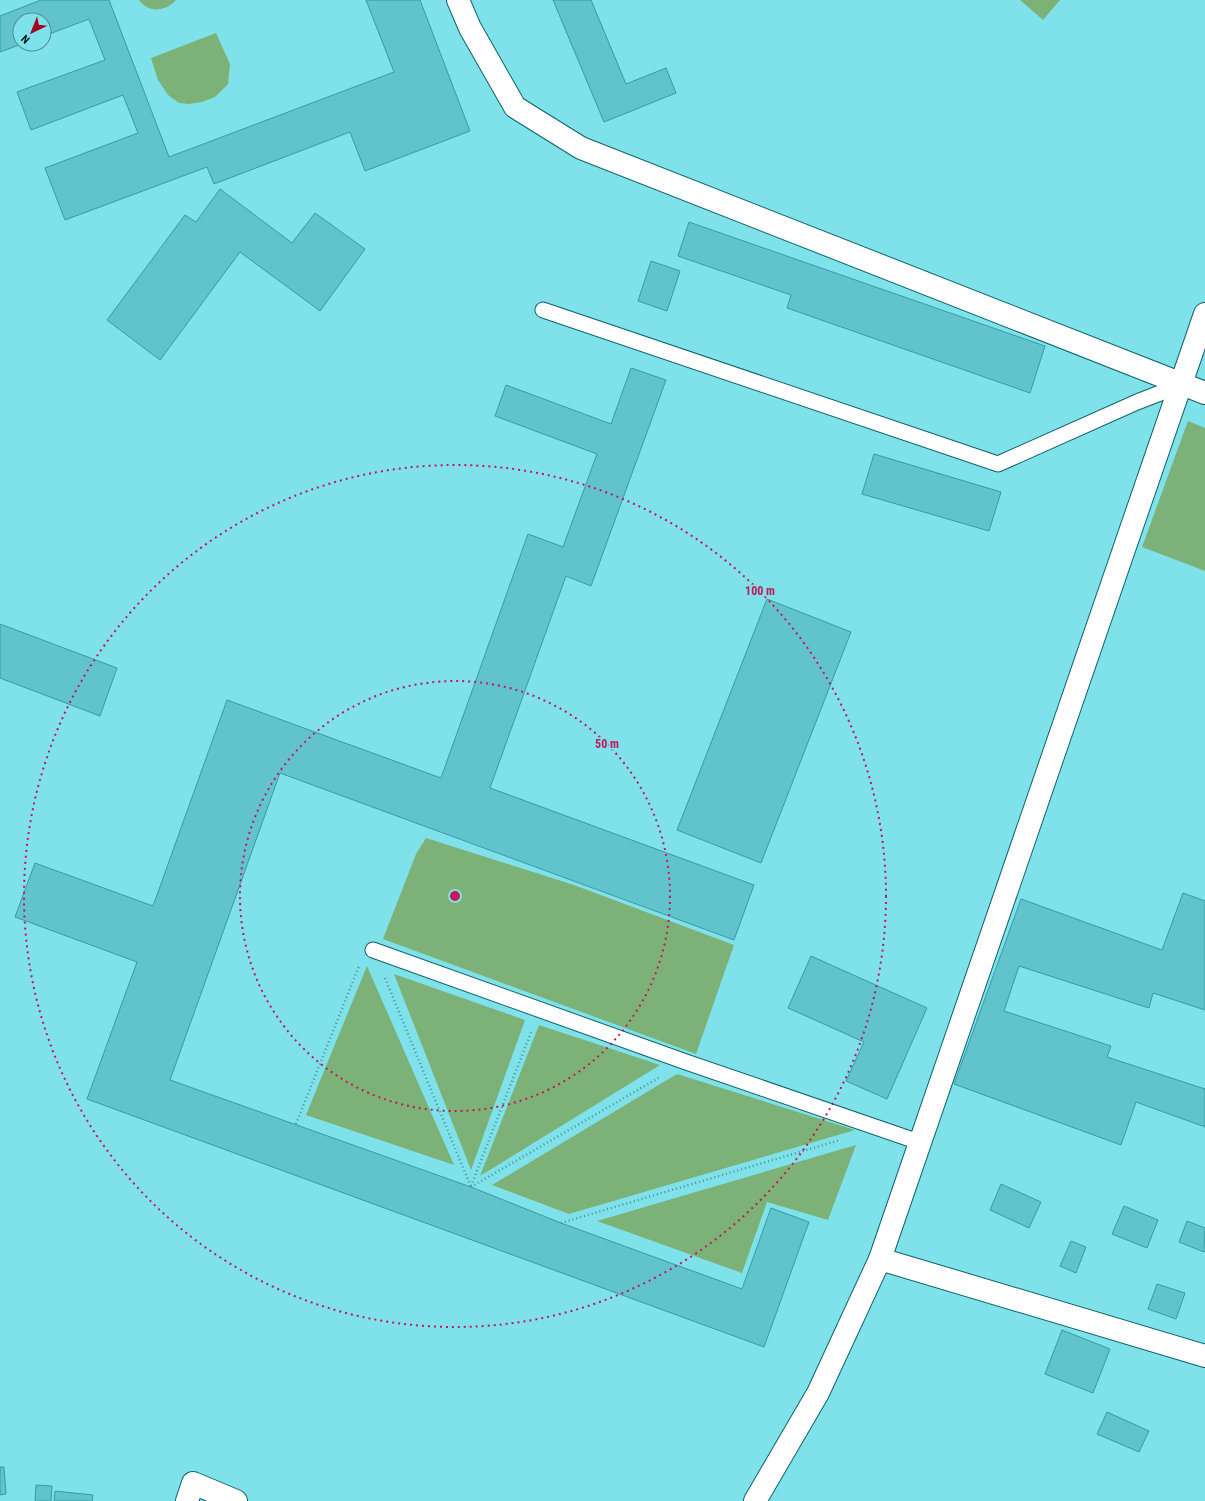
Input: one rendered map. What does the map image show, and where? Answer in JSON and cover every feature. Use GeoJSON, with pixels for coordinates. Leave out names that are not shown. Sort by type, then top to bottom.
{"type":"FeatureCollection","features":[{"type":"Feature","properties":{"kind":"street"},"geometry":{"type":"LineString","coordinates":[[458,0],[470,28],[515,107],[581,148],[1181,385],[1205,393]]}},
{"type":"Feature","properties":{"kind":"street"},"geometry":{"type":"LineString","coordinates":[[755,1501],[818,1392],[880,1259],[1205,314]]}},
{"type":"Feature","properties":{"kind":"street"},"geometry":{"type":"LineString","coordinates":[[880,1259],[1205,1356]]}},
{"type":"Feature","properties":{"kind":"street"},"geometry":{"type":"LineString","coordinates":[[187,1501],[193,1483],[236,1501]]}},
{"type":"Feature","properties":{"kind":"lane"},"geometry":{"type":"LineString","coordinates":[[543,310],[998,464],[1137,402],[1181,385]]}},
{"type":"Feature","properties":{"kind":"lane"},"geometry":{"type":"LineString","coordinates":[[373,950],[686,1062],[919,1142]]}},
{"type":"Feature","properties":{"kind":"path"},"geometry":{"type":"LineString","coordinates":[[296,1124],[361,960],[373,950],[471,1187]]}},
{"type":"Feature","properties":{"kind":"path"},"geometry":{"type":"LineString","coordinates":[[471,1187],[540,1009]]}},
{"type":"Feature","properties":{"kind":"path"},"geometry":{"type":"LineString","coordinates":[[471,1187],[686,1062]]}},
{"type":"Feature","properties":{"kind":"path"},"geometry":{"type":"LineString","coordinates":[[561,1223],[841,1140]]}},
{"type":"Feature","properties":{"kind":"green space"},"geometry":{"type":"Polygon","coordinates":[[[139,0],[176,0],[163,9],[152,9],[139,0]]]}},
{"type":"Feature","properties":{"kind":"green space"},"geometry":{"type":"Polygon","coordinates":[[[1020,0],[1060,0],[1043,20],[1020,0]]]}},
{"type":"Feature","properties":{"kind":"green space"},"geometry":{"type":"Polygon","coordinates":[[[216,33],[230,64],[228,84],[215,97],[202,102],[189,104],[179,103],[168,95],[158,80],[151,58],[216,33]]]}},
{"type":"Feature","properties":{"kind":"green space"},"geometry":{"type":"Polygon","coordinates":[[[1188,421],[1205,428],[1205,571],[1142,547],[1188,421]]]}},
{"type":"Feature","properties":{"kind":"green space"},"geometry":{"type":"Polygon","coordinates":[[[426,838],[574,885],[734,945],[696,1054],[383,939],[416,854],[426,838]]]}},
{"type":"Feature","properties":{"kind":"green space"},"geometry":{"type":"Polygon","coordinates":[[[367,966],[454,1165],[306,1115],[367,966]]]}},
{"type":"Feature","properties":{"kind":"green space"},"geometry":{"type":"Polygon","coordinates":[[[394,974],[525,1020],[471,1170],[394,974]]]}},
{"type":"Feature","properties":{"kind":"green space"},"geometry":{"type":"Polygon","coordinates":[[[539,1025],[660,1065],[480,1176],[539,1025]]]}},
{"type":"Feature","properties":{"kind":"green space"},"geometry":{"type":"Polygon","coordinates":[[[677,1074],[855,1130],[569,1214],[492,1185],[677,1074]]]}},
{"type":"Feature","properties":{"kind":"green space"},"geometry":{"type":"Polygon","coordinates":[[[856,1145],[828,1220],[767,1202],[742,1273],[597,1221],[856,1145]]]}},
{"type":"Feature","properties":{"kind":"building"},"geometry":{"type":"Polygon","coordinates":[[[41,0],[109,0],[169,157],[394,72],[366,0],[420,0],[470,131],[365,171],[350,132],[214,184],[207,167],[65,220],[45,168],[138,133],[123,95],[31,130],[17,92],[105,60],[89,19],[52,33],[52,12],[12,12],[12,48],[0,52],[0,16],[41,0]]]}},
{"type":"Feature","properties":{"kind":"building"},"geometry":{"type":"Polygon","coordinates":[[[553,0],[591,0],[626,84],[666,68],[676,93],[604,122],[553,0]]]}},
{"type":"Feature","properties":{"kind":"building"},"geometry":{"type":"Polygon","coordinates":[[[220,189],[292,243],[315,213],[365,249],[320,311],[240,252],[160,360],[107,320],[185,215],[196,222],[220,189]]]}},
{"type":"Feature","properties":{"kind":"building"},"geometry":{"type":"Polygon","coordinates":[[[689,222],[1045,346],[1030,393],[787,308],[791,295],[678,256],[689,222]]]}},
{"type":"Feature","properties":{"kind":"building"},"geometry":{"type":"Polygon","coordinates":[[[651,261],[680,271],[667,311],[638,301],[651,261]]]}},
{"type":"Feature","properties":{"kind":"building"},"geometry":{"type":"Polygon","coordinates":[[[631,368],[666,380],[591,586],[566,576],[490,788],[754,885],[734,940],[280,773],[170,1080],[471,1187],[561,1223],[742,1289],[771,1208],[809,1222],[764,1347],[87,1099],[137,962],[15,917],[35,863],[153,906],[227,700],[441,778],[528,534],[563,547],[597,454],[495,416],[506,385],[611,424],[631,368]]]}},
{"type":"Feature","properties":{"kind":"building"},"geometry":{"type":"Polygon","coordinates":[[[874,454],[1001,492],[989,531],[862,494],[874,454]]]}},
{"type":"Feature","properties":{"kind":"building"},"geometry":{"type":"Polygon","coordinates":[[[767,599],[851,632],[761,863],[677,830],[767,599]]]}},
{"type":"Feature","properties":{"kind":"building"},"geometry":{"type":"Polygon","coordinates":[[[0,624],[117,668],[100,716],[0,678],[0,624]]]}},
{"type":"Feature","properties":{"kind":"building"},"geometry":{"type":"Polygon","coordinates":[[[1183,893],[1205,901],[1205,1010],[1153,993],[1149,1008],[1019,966],[1004,1011],[1111,1046],[1107,1057],[1205,1089],[1205,1127],[1136,1102],[1121,1145],[954,1084],[1021,899],[1162,950],[1183,893]]]}},
{"type":"Feature","properties":{"kind":"building"},"geometry":{"type":"Polygon","coordinates":[[[811,956],[927,1008],[887,1099],[846,1081],[864,1042],[788,1008],[811,956]]]}},
{"type":"Feature","properties":{"kind":"building"},"geometry":{"type":"Polygon","coordinates":[[[1001,1184],[1041,1202],[1029,1228],[990,1210],[1001,1184]]]}},
{"type":"Feature","properties":{"kind":"building"},"geometry":{"type":"Polygon","coordinates":[[[1124,1206],[1158,1220],[1147,1248],[1112,1234],[1124,1206]]]}},
{"type":"Feature","properties":{"kind":"building"},"geometry":{"type":"Polygon","coordinates":[[[1187,1221],[1205,1228],[1204,1252],[1179,1242],[1187,1221]]]}},
{"type":"Feature","properties":{"kind":"building"},"geometry":{"type":"Polygon","coordinates":[[[1071,1241],[1086,1247],[1076,1273],[1060,1266],[1071,1241]]]}},
{"type":"Feature","properties":{"kind":"building"},"geometry":{"type":"Polygon","coordinates":[[[1157,1284],[1185,1293],[1176,1319],[1148,1309],[1157,1284]]]}},
{"type":"Feature","properties":{"kind":"building"},"geometry":{"type":"Polygon","coordinates":[[[1062,1330],[1110,1349],[1093,1393],[1045,1374],[1062,1330]]]}},
{"type":"Feature","properties":{"kind":"building"},"geometry":{"type":"Polygon","coordinates":[[[1107,1412],[1149,1431],[1139,1452],[1097,1434],[1107,1412]]]}},
{"type":"Feature","properties":{"kind":"building"},"geometry":{"type":"Polygon","coordinates":[[[0,1467],[4,1467],[6,1494],[0,1495],[0,1467]]]}},
{"type":"Feature","properties":{"kind":"building"},"geometry":{"type":"Polygon","coordinates":[[[36,1485],[52,1486],[51,1501],[35,1501],[36,1485]]]}},
{"type":"Feature","properties":{"kind":"building"},"geometry":{"type":"Polygon","coordinates":[[[55,1491],[93,1495],[92,1501],[54,1501],[55,1491]]]}}]}
